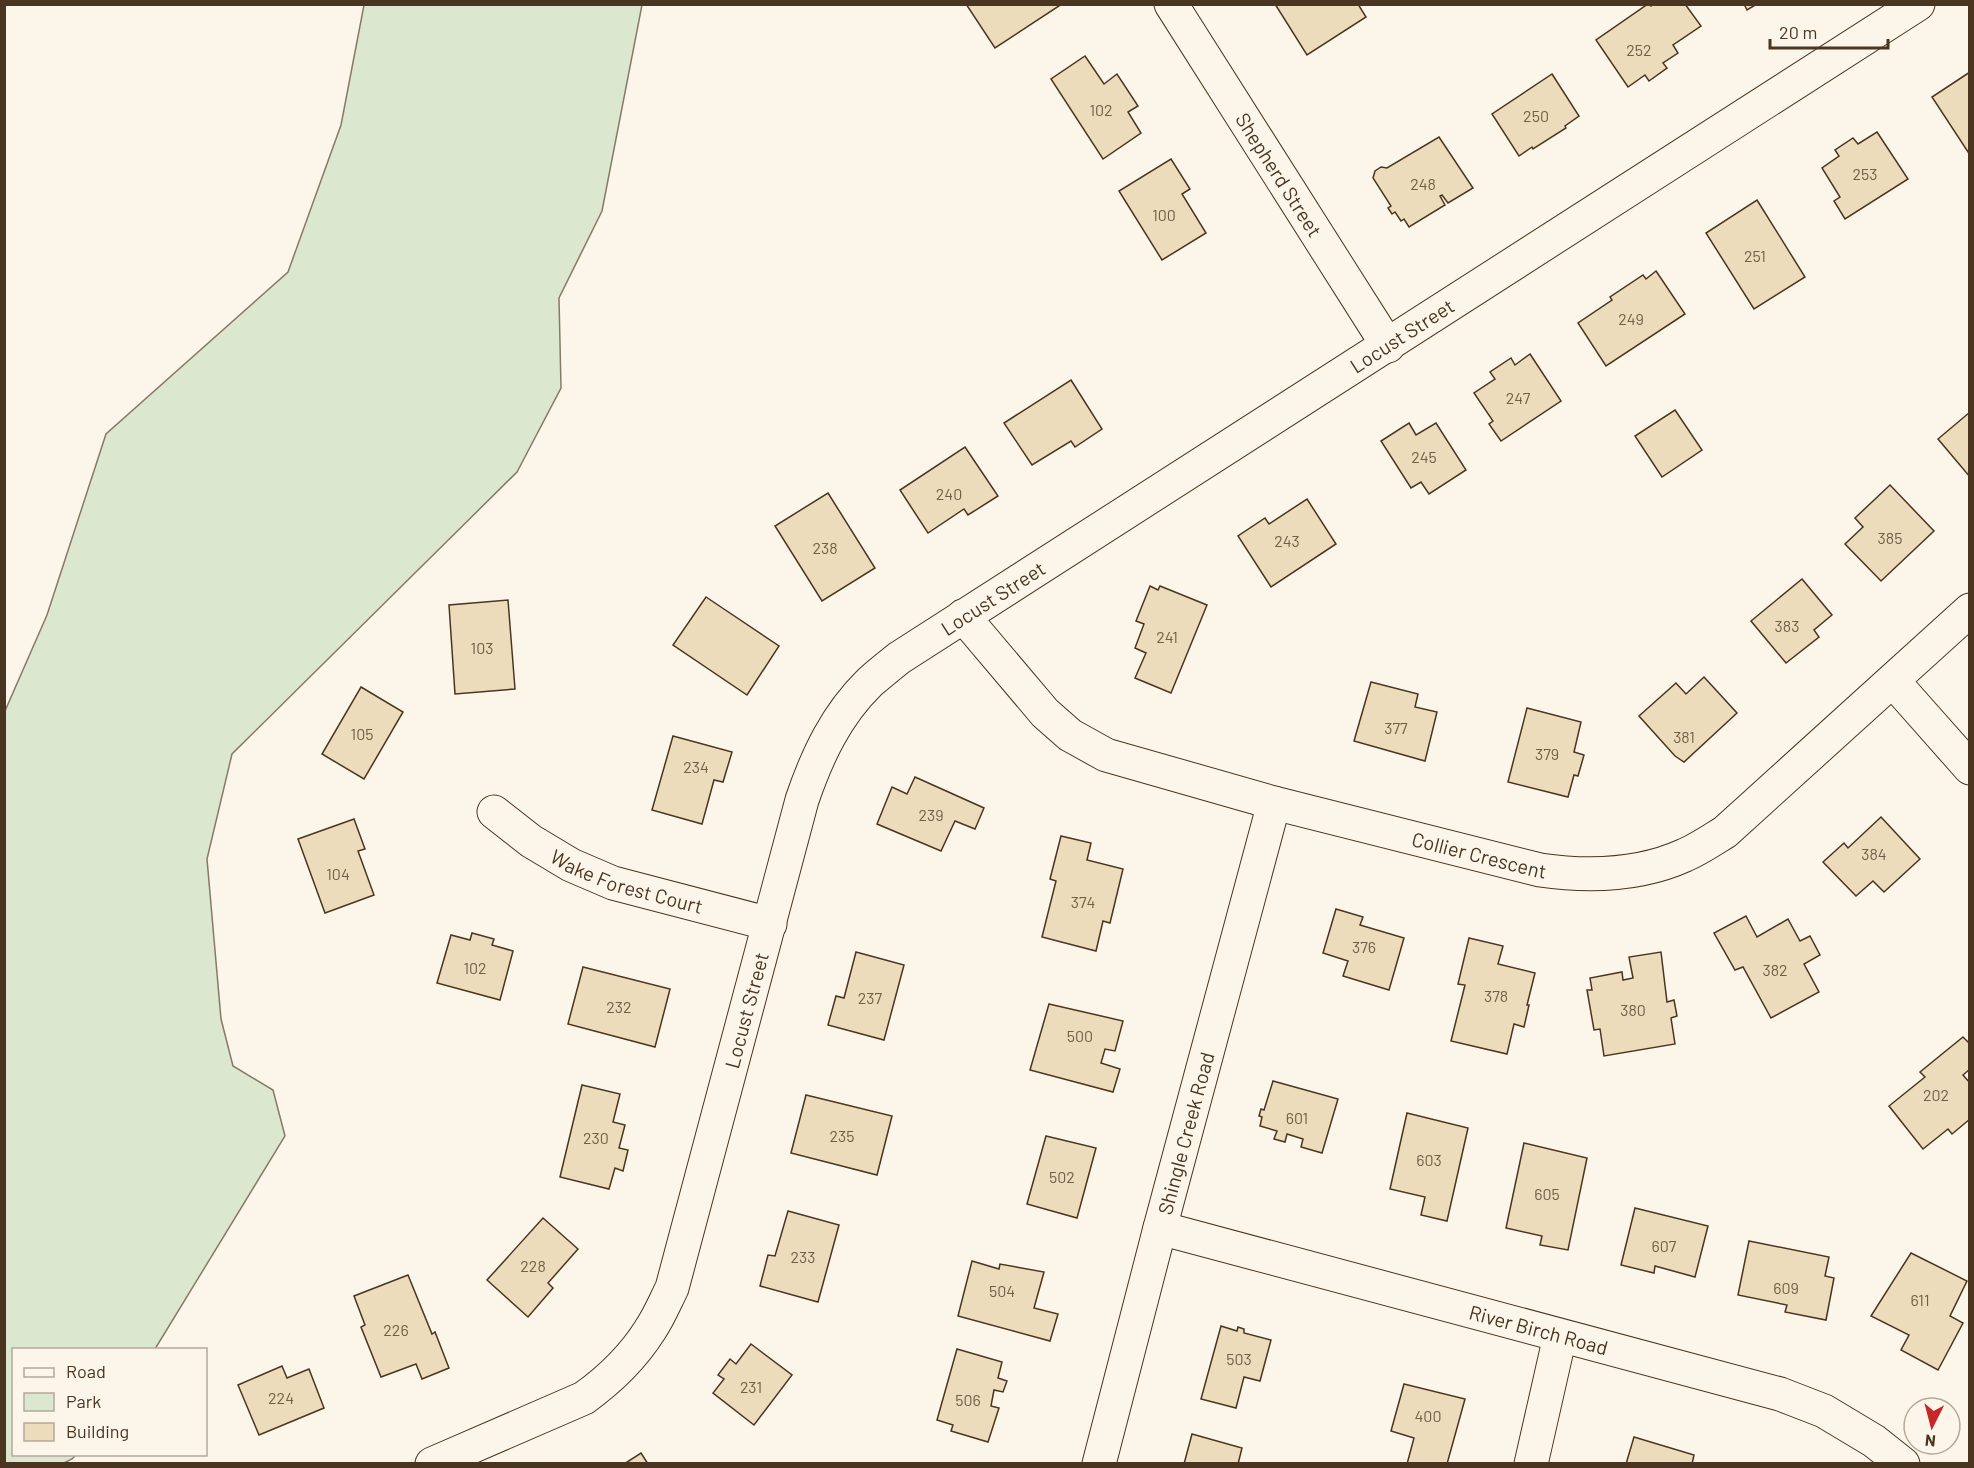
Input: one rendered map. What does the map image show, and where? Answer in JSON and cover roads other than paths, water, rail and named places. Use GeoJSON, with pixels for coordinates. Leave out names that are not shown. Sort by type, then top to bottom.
{"type":"FeatureCollection","features":[{"type":"Feature","properties":{"kind":"street","name":"Shepherd Street"},"geometry":{"type":"LineString","coordinates":[[1171,4],[1388,346]]}},
{"type":"Feature","properties":{"kind":"street","name":"Locust Street"},"geometry":{"type":"LineString","coordinates":[[432,1464],[584,1398],[627,1361],[650,1330],[672,1288],[802,800],[815,763],[838,721],[869,683],[898,658],[1388,346],[1918,4]]}},
{"type":"Feature","properties":{"kind":"street","name":"Collier Crescent"},"geometry":{"type":"LineString","coordinates":[[963,616],[1045,713],[1070,735],[1106,755],[1274,803],[1540,870],[1568,874],[1614,874],[1651,867],[1685,855],[1725,832],[1970,610]]}},
{"type":"Feature","properties":{"kind":"street"},"geometry":{"type":"LineString","coordinates":[[1893,681],[1970,768]]}},
{"type":"Feature","properties":{"kind":"street","name":"Shingle Creek Road"},"geometry":{"type":"LineString","coordinates":[[1100,1464],[1160,1228],[1274,803]]}},
{"type":"Feature","properties":{"kind":"street","name":"Wake Forest Court"},"geometry":{"type":"LineString","coordinates":[[495,812],[531,841],[571,864],[613,883],[770,924]]}},
{"type":"Feature","properties":{"kind":"street","name":"River Birch Road"},"geometry":{"type":"LineString","coordinates":[[1160,1228],[1780,1394],[1824,1411],[1874,1441],[1903,1464]]}},
{"type":"Feature","properties":{"kind":"street"},"geometry":{"type":"LineString","coordinates":[[1531,1464],[1560,1336]]}}]}
